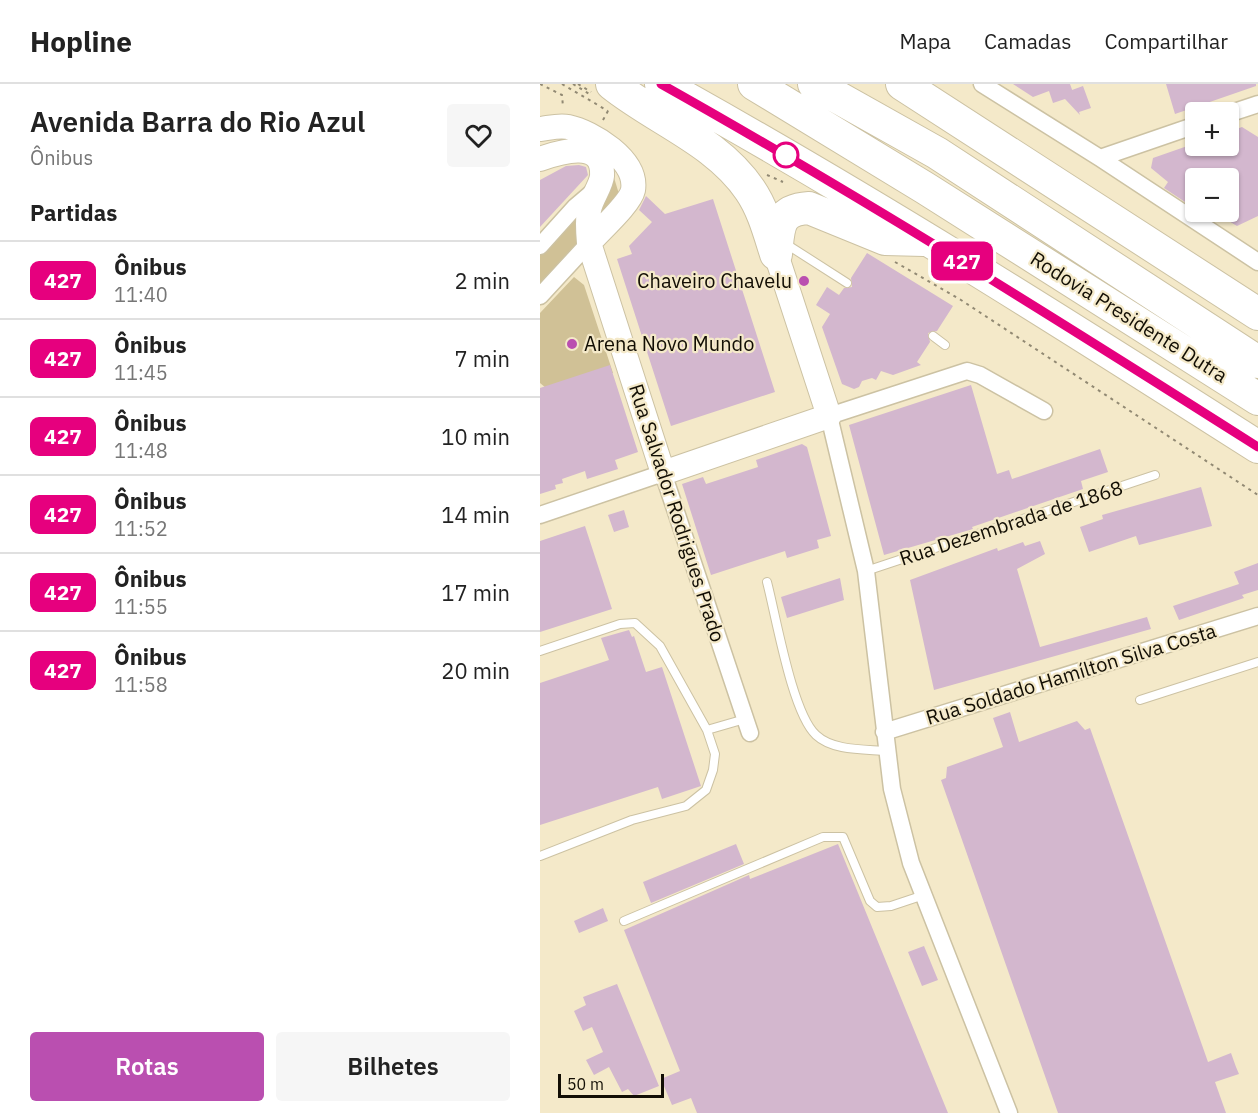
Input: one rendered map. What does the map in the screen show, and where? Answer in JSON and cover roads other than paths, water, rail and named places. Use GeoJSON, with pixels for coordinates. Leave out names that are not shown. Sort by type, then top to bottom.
{"type":"FeatureCollection","features":[{"type":"Feature","properties":{"kind":"highway","name":"Rodovia Presidente Dutra"},"geometry":{"type":"LineString","coordinates":[[661,84],[766,143],[928,240],[1258,447]]}},
{"type":"Feature","properties":{"kind":"highway","name":"Rodovia Presidente Dutra"},"geometry":{"type":"LineString","coordinates":[[754,84],[925,188],[1258,399]]}},
{"type":"Feature","properties":{"kind":"highway","name":"Rodovia Presidente Dutra"},"geometry":{"type":"LineString","coordinates":[[814,84],[937,153],[1258,362]]}},
{"type":"Feature","properties":{"kind":"highway"},"geometry":{"type":"LineString","coordinates":[[909,86],[1258,314]]}},
{"type":"Feature","properties":{"kind":"highway"},"geometry":{"type":"LineString","coordinates":[[610,98],[688,134],[717,155],[750,190],[777,246]]}},
{"type":"Feature","properties":{"kind":"highway"},"geometry":{"type":"LineString","coordinates":[[777,246],[779,225],[785,214],[796,209],[809,208],[885,239],[928,240]]}},
{"type":"Feature","properties":{"kind":"main road"},"geometry":{"type":"LineString","coordinates":[[540,129],[567,127],[600,139],[630,170],[633,182],[630,198],[589,243]]}},
{"type":"Feature","properties":{"kind":"main road","name":"Rua Salvador Rodrigues Prado"},"geometry":{"type":"LineString","coordinates":[[540,159],[579,148],[592,153],[602,171],[602,178],[587,218],[589,243],[663,473]]}},
{"type":"Feature","properties":{"kind":"main road"},"geometry":{"type":"LineString","coordinates":[[663,473],[829,416],[777,246]]}},
{"type":"Feature","properties":{"kind":"street"},"geometry":{"type":"LineString","coordinates":[[982,84],[1258,262]]}},
{"type":"Feature","properties":{"kind":"street"},"geometry":{"type":"LineString","coordinates":[[1239,110],[1258,104]]}},
{"type":"Feature","properties":{"kind":"street"},"geometry":{"type":"LineString","coordinates":[[1100,158],[1185,129]]}},
{"type":"Feature","properties":{"kind":"street"},"geometry":{"type":"LineString","coordinates":[[540,246],[575,207],[596,189]]}},
{"type":"Feature","properties":{"kind":"street"},"geometry":{"type":"LineString","coordinates":[[540,296],[589,243]]}},
{"type":"Feature","properties":{"kind":"street"},"geometry":{"type":"LineString","coordinates":[[1009,1113],[924,895],[900,826],[884,732],[866,571],[829,416],[967,371],[980,375],[1044,411]]}},
{"type":"Feature","properties":{"kind":"street"},"geometry":{"type":"LineString","coordinates":[[540,515],[663,473]]}},
{"type":"Feature","properties":{"kind":"street","name":"Rua Salvador Rodrigues Prado"},"geometry":{"type":"LineString","coordinates":[[663,473],[747,726]]}},
{"type":"Feature","properties":{"kind":"street","name":"Rua Soldado Hamílton Silva Costa"},"geometry":{"type":"LineString","coordinates":[[884,732],[1258,616]]}},
{"type":"Feature","properties":{"kind":"lane"},"geometry":{"type":"LineString","coordinates":[[777,246],[847,283]]}},
{"type":"Feature","properties":{"kind":"lane"},"geometry":{"type":"LineString","coordinates":[[933,336],[945,345]]}},
{"type":"Feature","properties":{"kind":"lane","name":"Rua Dezembrada de 1868"},"geometry":{"type":"LineString","coordinates":[[866,571],[1155,475]]}},
{"type":"Feature","properties":{"kind":"lane"},"geometry":{"type":"LineString","coordinates":[[767,582],[793,687],[804,716],[815,735],[833,745],[887,751]]}},
{"type":"Feature","properties":{"kind":"lane"},"geometry":{"type":"LineString","coordinates":[[540,651],[620,624],[635,623],[660,646],[707,730],[716,754],[706,790],[686,806],[632,820],[540,856]]}},
{"type":"Feature","properties":{"kind":"lane"},"geometry":{"type":"LineString","coordinates":[[1140,700],[1258,662]]}},
{"type":"Feature","properties":{"kind":"lane"},"geometry":{"type":"LineString","coordinates":[[707,730],[747,726]]}},
{"type":"Feature","properties":{"kind":"lane"},"geometry":{"type":"LineString","coordinates":[[624,921],[823,837],[843,837],[870,901],[877,907],[891,906],[924,895]]}},
{"type":"Feature","properties":{"kind":"place","name":"Chaveiro Chavelu"},"geometry":{"type":"Point","coordinates":[804,281]}},
{"type":"Feature","properties":{"kind":"place","name":"Arena Novo Mundo"},"geometry":{"type":"Point","coordinates":[572,344]}}]}
